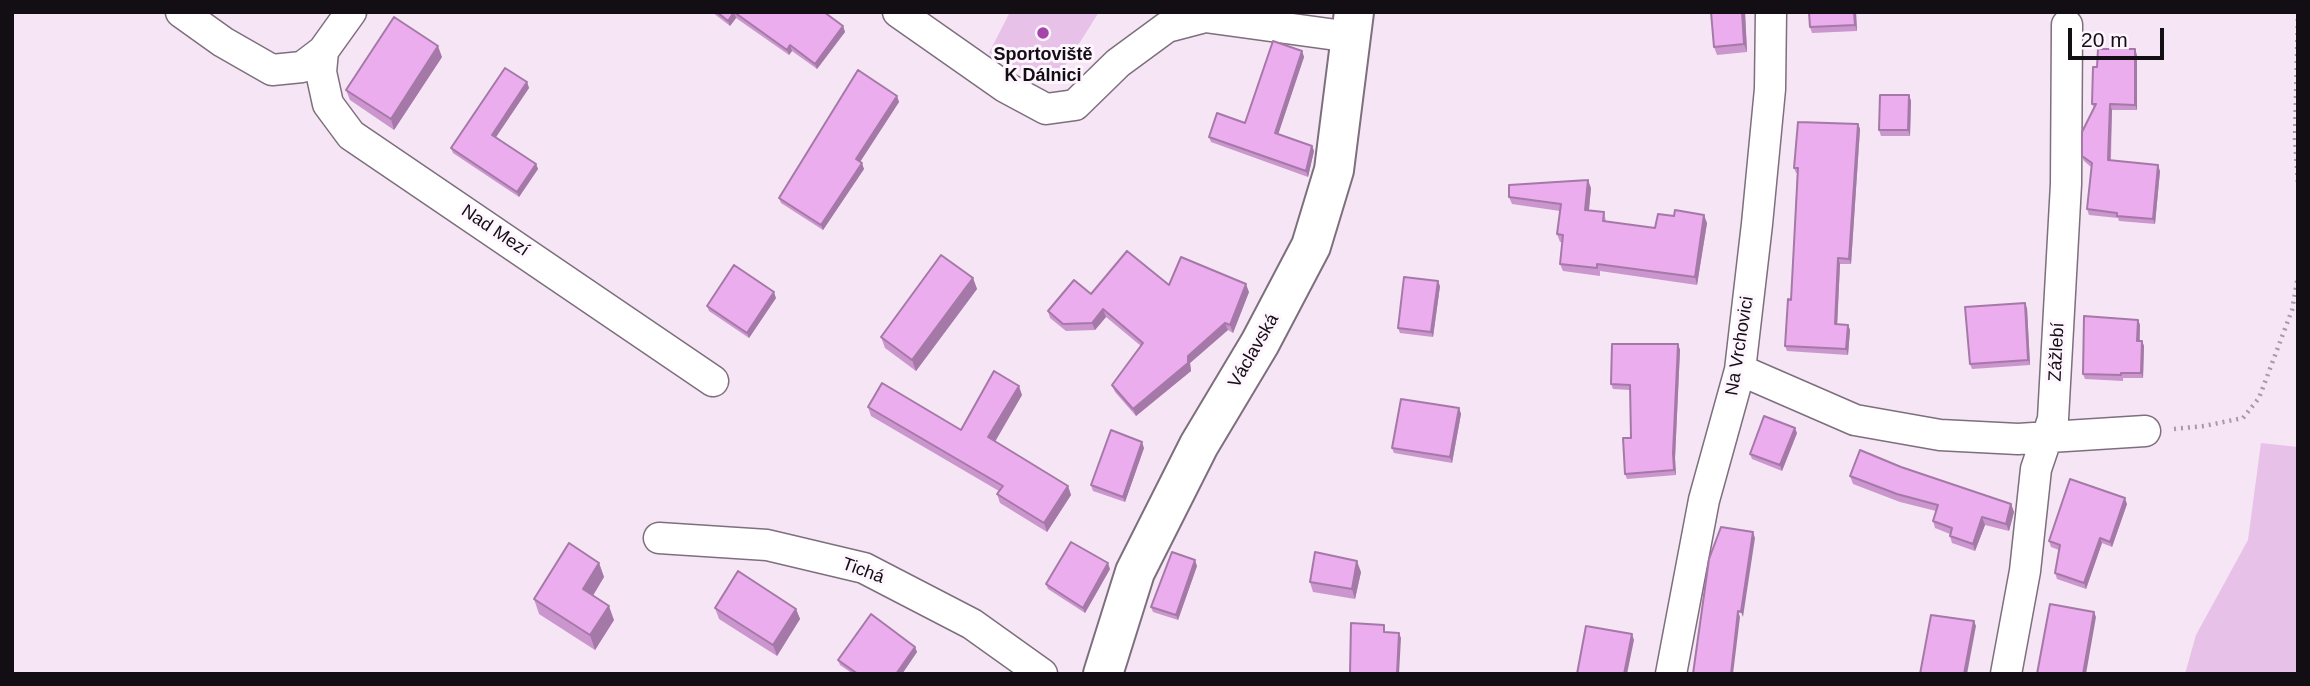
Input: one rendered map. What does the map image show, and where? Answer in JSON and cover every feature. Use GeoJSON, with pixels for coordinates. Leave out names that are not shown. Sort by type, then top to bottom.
{"type":"FeatureCollection","features":[{"type":"Feature","properties":{"kind":"street"},"geometry":{"type":"LineString","coordinates":[[181,12],[223,42],[272,70],[302,67],[324,51],[351,12]]}},
{"type":"Feature","properties":{"kind":"street"},"geometry":{"type":"LineString","coordinates":[[898,12],[1005,87],[1046,109],[1075,105],[1118,63],[1167,27],[1205,17],[1352,25]]}},
{"type":"Feature","properties":{"kind":"street","name":"Na Vrchovici"},"geometry":{"type":"LineString","coordinates":[[1671,674],[1704,500],[1740,370],[1770,89],[1771,12]]}},
{"type":"Feature","properties":{"kind":"street","name":"Václavská"},"geometry":{"type":"LineString","coordinates":[[1103,674],[1135,572],[1199,445],[1260,343],[1311,246],[1334,170],[1352,25]]}},
{"type":"Feature","properties":{"kind":"street","name":"Zážlebí"},"geometry":{"type":"LineString","coordinates":[[2006,674],[2025,570],[2036,469],[2053,419],[2066,184],[2067,25]]}},
{"type":"Feature","properties":{"kind":"street","name":"Nad Mezí"},"geometry":{"type":"LineString","coordinates":[[324,51],[321,72],[328,104],[351,135],[713,381]]}},
{"type":"Feature","properties":{"kind":"street"},"geometry":{"type":"LineString","coordinates":[[1740,370],[1854,420],[1940,435],[2046,439],[2145,431]]}},
{"type":"Feature","properties":{"kind":"street","name":"Tichá"},"geometry":{"type":"LineString","coordinates":[[659,538],[767,545],[864,568],[972,624],[1042,674]]}},
{"type":"Feature","properties":{"kind":"path"},"geometry":{"type":"LineString","coordinates":[[2298,12],[2295,139],[2298,184]]}},
{"type":"Feature","properties":{"kind":"path"},"geometry":{"type":"LineString","coordinates":[[2145,431],[2204,426],[2244,418],[2259,398],[2292,310],[2298,276]]}},
{"type":"Feature","properties":{"kind":"shaded area","name":"Sportoviště K Dálnici"},"geometry":{"type":"Polygon","coordinates":[[[1010,12],[1099,12],[1058,77],[1043,84],[989,53],[1010,12]]]}},
{"type":"Feature","properties":{"kind":"shaded area"},"geometry":{"type":"Polygon","coordinates":[[[2261,443],[2298,447],[2298,674],[2185,674],[2196,635],[2248,540],[2261,443]]]}},
{"type":"Feature","properties":{"kind":"building"},"geometry":{"type":"Polygon","coordinates":[[[717,12],[734,12],[728,21],[717,12]]]}},
{"type":"Feature","properties":{"kind":"building"},"geometry":{"type":"Polygon","coordinates":[[[734,12],[824,12],[843,26],[815,64],[790,45],[787,50],[734,12]]]}},
{"type":"Feature","properties":{"kind":"building"},"geometry":{"type":"Polygon","coordinates":[[[1711,12],[1742,12],[1744,44],[1714,47],[1711,12]]]}},
{"type":"Feature","properties":{"kind":"building"},"geometry":{"type":"Polygon","coordinates":[[[1809,12],[1854,12],[1855,25],[1810,27],[1809,12]]]}},
{"type":"Feature","properties":{"kind":"building"},"geometry":{"type":"Polygon","coordinates":[[[394,17],[438,46],[391,119],[346,90],[394,17]]]}},
{"type":"Feature","properties":{"kind":"building"},"geometry":{"type":"Polygon","coordinates":[[[1273,41],[1302,51],[1275,133],[1312,146],[1306,171],[1209,137],[1217,113],[1245,123],[1273,41]]]}},
{"type":"Feature","properties":{"kind":"building"},"geometry":{"type":"Polygon","coordinates":[[[2098,49],[2135,49],[2135,105],[2110,104],[2108,160],[2158,165],[2153,219],[2117,216],[2117,213],[2087,209],[2092,163],[2082,156],[2082,132],[2096,104],[2092,104],[2093,67],[2097,67],[2098,49]]]}},
{"type":"Feature","properties":{"kind":"building"},"geometry":{"type":"Polygon","coordinates":[[[505,68],[527,82],[492,135],[536,164],[517,192],[451,148],[505,68]]]}},
{"type":"Feature","properties":{"kind":"building"},"geometry":{"type":"Polygon","coordinates":[[[858,70],[897,96],[856,159],[862,163],[821,225],[779,198],[858,70]]]}},
{"type":"Feature","properties":{"kind":"building"},"geometry":{"type":"Polygon","coordinates":[[[1880,95],[1909,95],[1908,130],[1879,130],[1880,95]]]}},
{"type":"Feature","properties":{"kind":"building"},"geometry":{"type":"Polygon","coordinates":[[[1798,122],[1858,124],[1849,259],[1838,258],[1835,324],[1848,325],[1846,349],[1785,346],[1788,299],[1791,300],[1798,168],[1794,168],[1798,122]]]}},
{"type":"Feature","properties":{"kind":"building"},"geometry":{"type":"Polygon","coordinates":[[[1588,180],[1585,210],[1604,212],[1603,221],[1655,228],[1658,214],[1674,216],[1675,210],[1704,215],[1695,277],[1597,264],[1597,268],[1560,264],[1563,235],[1557,234],[1561,204],[1509,197],[1509,185],[1588,180]]]}},
{"type":"Feature","properties":{"kind":"building"},"geometry":{"type":"Polygon","coordinates":[[[1127,251],[1169,285],[1181,257],[1246,284],[1230,325],[1225,323],[1188,356],[1188,363],[1133,409],[1112,385],[1143,343],[1103,309],[1092,323],[1063,324],[1048,311],[1074,280],[1091,294],[1127,251]]]}},
{"type":"Feature","properties":{"kind":"building"},"geometry":{"type":"Polygon","coordinates":[[[941,255],[973,278],[912,360],[881,337],[941,255]]]}},
{"type":"Feature","properties":{"kind":"building"},"geometry":{"type":"Polygon","coordinates":[[[734,265],[774,292],[747,333],[707,306],[734,265]]]}},
{"type":"Feature","properties":{"kind":"building"},"geometry":{"type":"Polygon","coordinates":[[[1404,277],[1438,281],[1431,332],[1398,328],[1404,277]]]}},
{"type":"Feature","properties":{"kind":"building"},"geometry":{"type":"Polygon","coordinates":[[[2025,303],[2028,360],[1970,364],[1965,307],[2025,303]]]}},
{"type":"Feature","properties":{"kind":"building"},"geometry":{"type":"Polygon","coordinates":[[[2084,316],[2138,320],[2137,341],[2142,341],[2141,373],[2083,374],[2084,316]]]}},
{"type":"Feature","properties":{"kind":"building"},"geometry":{"type":"Polygon","coordinates":[[[1612,344],[1678,344],[1674,470],[1625,474],[1623,438],[1631,438],[1630,385],[1611,384],[1612,344]]]}},
{"type":"Feature","properties":{"kind":"building"},"geometry":{"type":"Polygon","coordinates":[[[994,371],[1019,386],[988,437],[1068,486],[1044,523],[997,494],[1003,486],[868,407],[882,383],[961,430],[994,371]]]}},
{"type":"Feature","properties":{"kind":"building"},"geometry":{"type":"Polygon","coordinates":[[[1401,399],[1459,408],[1450,457],[1392,448],[1401,399]]]}},
{"type":"Feature","properties":{"kind":"building"},"geometry":{"type":"Polygon","coordinates":[[[1764,416],[1795,428],[1780,465],[1750,454],[1764,416]]]}},
{"type":"Feature","properties":{"kind":"building"},"geometry":{"type":"Polygon","coordinates":[[[1111,430],[1142,442],[1123,497],[1091,485],[1111,430]]]}},
{"type":"Feature","properties":{"kind":"building"},"geometry":{"type":"Polygon","coordinates":[[[1860,450],[1901,467],[2011,504],[2006,524],[1982,517],[1973,544],[1950,536],[1952,528],[1933,521],[1938,505],[1897,494],[1850,476],[1860,450]]]}},
{"type":"Feature","properties":{"kind":"building"},"geometry":{"type":"Polygon","coordinates":[[[2070,479],[2125,498],[2110,542],[2100,538],[2084,583],[2055,573],[2060,545],[2049,541],[2070,479]]]}},
{"type":"Feature","properties":{"kind":"building"},"geometry":{"type":"Polygon","coordinates":[[[1721,527],[1753,532],[1741,612],[1738,611],[1731,674],[1693,674],[1709,559],[1721,527]]]}},
{"type":"Feature","properties":{"kind":"building"},"geometry":{"type":"Polygon","coordinates":[[[1071,542],[1108,563],[1083,608],[1046,584],[1071,542]]]}},
{"type":"Feature","properties":{"kind":"building"},"geometry":{"type":"Polygon","coordinates":[[[569,543],[599,563],[583,589],[609,606],[590,635],[534,599],[569,543]]]}},
{"type":"Feature","properties":{"kind":"building"},"geometry":{"type":"Polygon","coordinates":[[[1172,552],[1195,560],[1176,615],[1151,607],[1172,552]]]}},
{"type":"Feature","properties":{"kind":"building"},"geometry":{"type":"Polygon","coordinates":[[[1315,552],[1357,561],[1352,589],[1310,582],[1315,552]]]}},
{"type":"Feature","properties":{"kind":"building"},"geometry":{"type":"Polygon","coordinates":[[[738,571],[796,609],[773,645],[715,608],[738,571]]]}},
{"type":"Feature","properties":{"kind":"building"},"geometry":{"type":"Polygon","coordinates":[[[2050,604],[2094,612],[2083,674],[2037,674],[2050,604]]]}},
{"type":"Feature","properties":{"kind":"building"},"geometry":{"type":"Polygon","coordinates":[[[871,614],[915,647],[896,674],[858,674],[838,660],[871,614]]]}},
{"type":"Feature","properties":{"kind":"building"},"geometry":{"type":"Polygon","coordinates":[[[1931,615],[1974,621],[1964,674],[1920,674],[1931,615]]]}},
{"type":"Feature","properties":{"kind":"building"},"geometry":{"type":"Polygon","coordinates":[[[1351,623],[1384,625],[1384,632],[1399,633],[1397,674],[1350,674],[1351,623]]]}},
{"type":"Feature","properties":{"kind":"building"},"geometry":{"type":"Polygon","coordinates":[[[1586,626],[1632,634],[1624,674],[1577,674],[1586,626]]]}},
{"type":"Feature","properties":{"kind":"place","name":"Sportoviště K Dálnici"},"geometry":{"type":"Point","coordinates":[1043,33]}}]}
